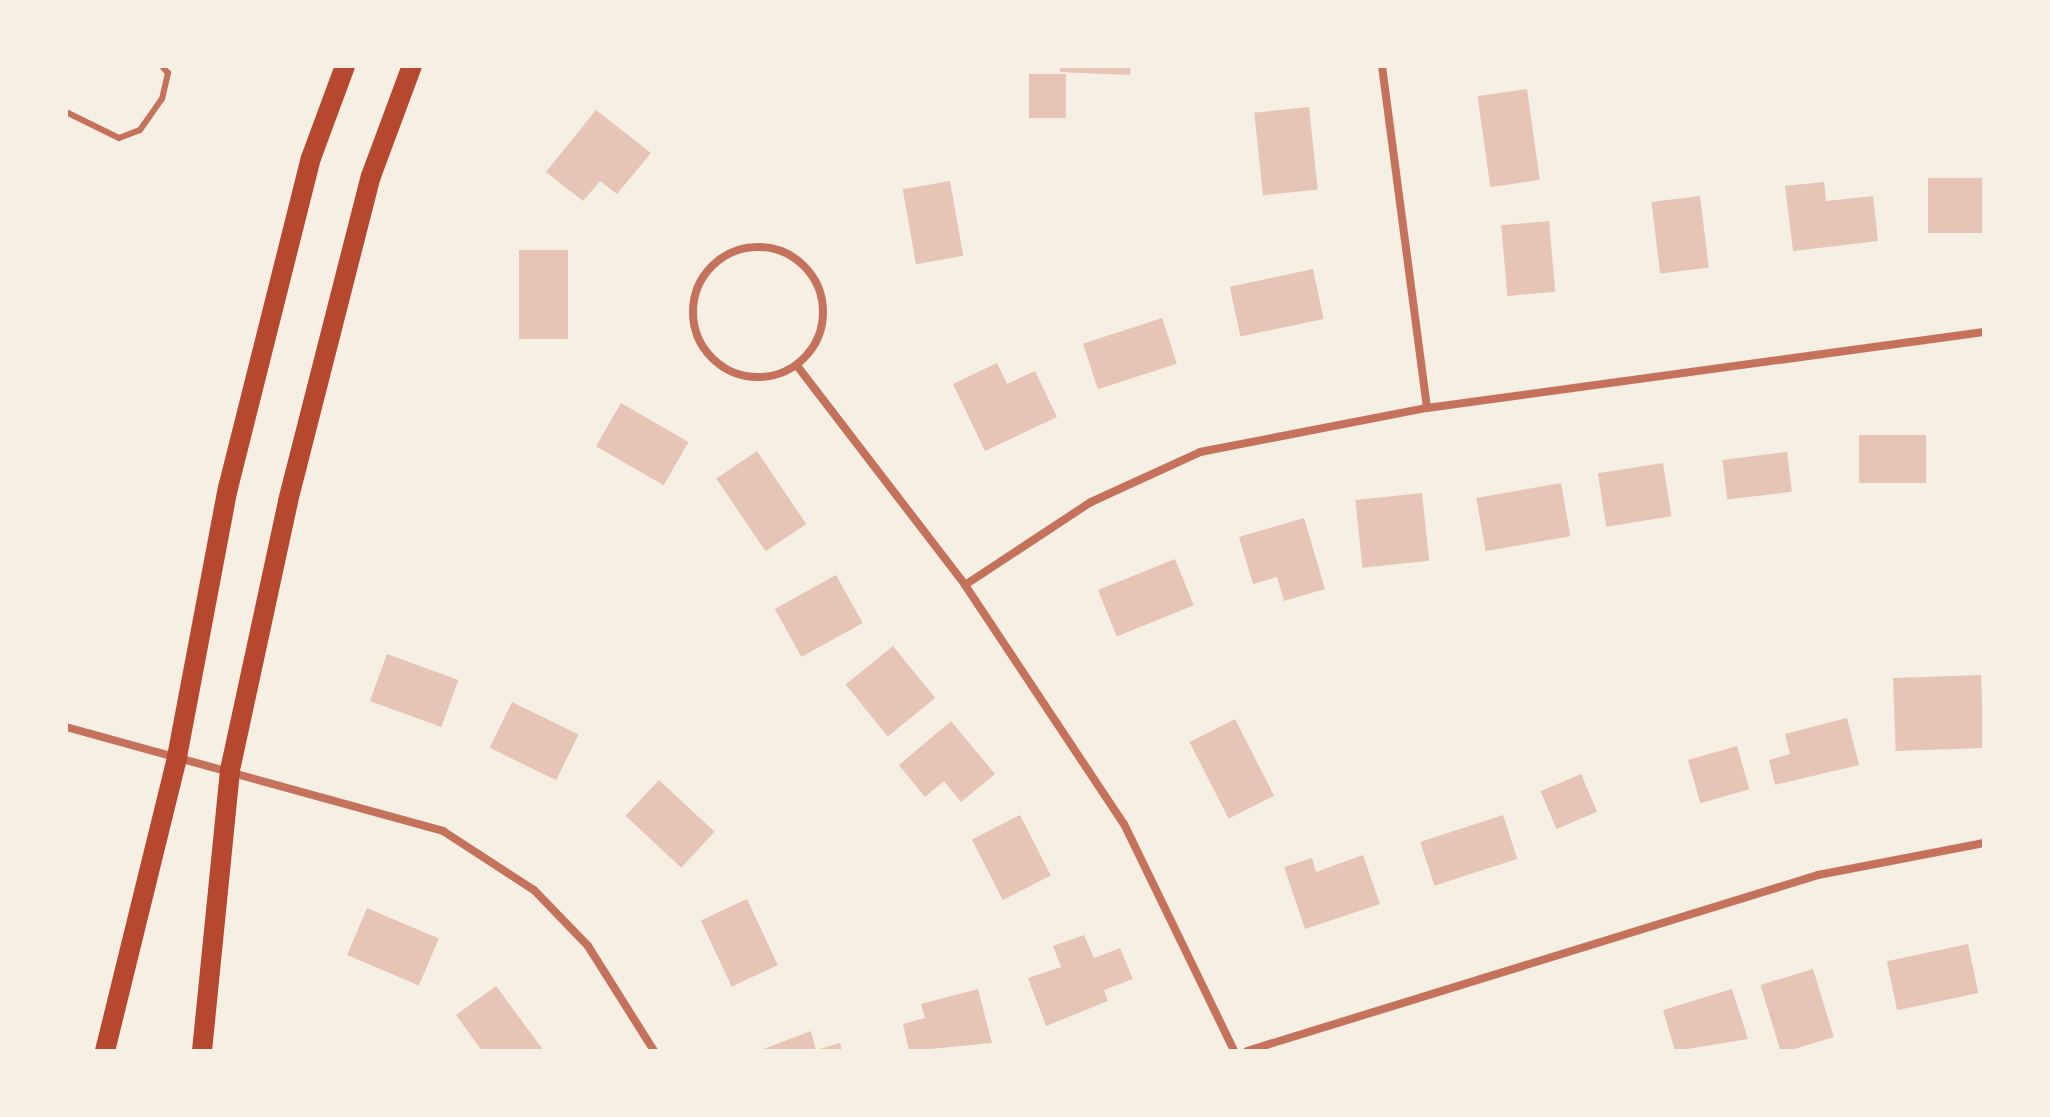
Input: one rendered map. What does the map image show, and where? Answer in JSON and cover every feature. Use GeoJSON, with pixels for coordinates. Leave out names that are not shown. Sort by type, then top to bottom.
{"type":"FeatureCollection","features":[{"type":"Feature","properties":{"kind":"main road"},"geometry":{"type":"LineString","coordinates":[[105,1051],[177,757],[228,488],[311,158],[345,66]]}},
{"type":"Feature","properties":{"kind":"main road"},"geometry":{"type":"LineString","coordinates":[[202,1051],[230,770],[288,501],[371,176],[412,66]]}},
{"type":"Feature","properties":{"kind":"street"},"geometry":{"type":"LineString","coordinates":[[1382,66],[1427,408]]}},
{"type":"Feature","properties":{"kind":"street"},"geometry":{"type":"LineString","coordinates":[[767,246],[794,255],[813,275],[823,326],[798,367],[767,376],[738,373],[702,348],[692,304],[714,263],[767,246]]}},
{"type":"Feature","properties":{"kind":"street"},"geometry":{"type":"LineString","coordinates":[[965,585],[1091,502],[1200,452],[1427,408],[1984,332]]}},
{"type":"Feature","properties":{"kind":"street"},"geometry":{"type":"LineString","coordinates":[[798,367],[965,585],[1124,824],[1234,1051]]}},
{"type":"Feature","properties":{"kind":"street"},"geometry":{"type":"LineString","coordinates":[[66,727],[443,831],[534,890],[588,946],[654,1051]]}},
{"type":"Feature","properties":{"kind":"street"},"geometry":{"type":"LineString","coordinates":[[1247,1051],[1818,875],[1984,843]]}},
{"type":"Feature","properties":{"kind":"lane"},"geometry":{"type":"LineString","coordinates":[[66,112],[119,138],[140,130],[162,99],[168,73],[162,66]]}},
{"type":"Feature","properties":{"kind":"building"},"geometry":{"type":"Polygon","coordinates":[[[1060,66],[1131,66],[1130,75],[1060,72],[1060,66]]]}},
{"type":"Feature","properties":{"kind":"building"},"geometry":{"type":"Polygon","coordinates":[[[1029,74],[1066,74],[1066,118],[1029,118],[1029,74]]]}},
{"type":"Feature","properties":{"kind":"building"},"geometry":{"type":"Polygon","coordinates":[[[1527,89],[1540,180],[1490,187],[1477,96],[1527,89]]]}},
{"type":"Feature","properties":{"kind":"building"},"geometry":{"type":"Polygon","coordinates":[[[1309,107],[1318,190],[1263,195],[1254,113],[1309,107]]]}},
{"type":"Feature","properties":{"kind":"building"},"geometry":{"type":"Polygon","coordinates":[[[596,110],[651,153],[617,194],[600,181],[583,201],[546,172],[596,110]]]}},
{"type":"Feature","properties":{"kind":"building"},"geometry":{"type":"Polygon","coordinates":[[[1928,178],[1984,178],[1984,233],[1928,233],[1928,178]]]}},
{"type":"Feature","properties":{"kind":"building"},"geometry":{"type":"Polygon","coordinates":[[[950,181],[963,256],[916,264],[903,189],[950,181]]]}},
{"type":"Feature","properties":{"kind":"building"},"geometry":{"type":"Polygon","coordinates":[[[1824,182],[1826,201],[1873,196],[1878,241],[1793,251],[1785,186],[1824,182]]]}},
{"type":"Feature","properties":{"kind":"building"},"geometry":{"type":"Polygon","coordinates":[[[1700,196],[1709,267],[1660,273],[1651,202],[1700,196]]]}},
{"type":"Feature","properties":{"kind":"building"},"geometry":{"type":"Polygon","coordinates":[[[1549,221],[1555,292],[1507,296],[1501,225],[1549,221]]]}},
{"type":"Feature","properties":{"kind":"building"},"geometry":{"type":"Polygon","coordinates":[[[519,250],[568,250],[568,339],[519,339],[519,250]]]}},
{"type":"Feature","properties":{"kind":"building"},"geometry":{"type":"Polygon","coordinates":[[[1313,269],[1324,319],[1240,337],[1230,287],[1313,269]]]}},
{"type":"Feature","properties":{"kind":"building"},"geometry":{"type":"Polygon","coordinates":[[[1162,318],[1177,364],[1098,389],[1083,344],[1162,318]]]}},
{"type":"Feature","properties":{"kind":"building"},"geometry":{"type":"Polygon","coordinates":[[[997,363],[1007,384],[1035,371],[1057,417],[985,451],[953,384],[997,363]]]}},
{"type":"Feature","properties":{"kind":"building"},"geometry":{"type":"Polygon","coordinates":[[[621,403],[689,442],[664,485],[596,446],[621,403]]]}},
{"type":"Feature","properties":{"kind":"building"},"geometry":{"type":"Polygon","coordinates":[[[1859,435],[1926,435],[1926,483],[1859,483],[1859,435]]]}},
{"type":"Feature","properties":{"kind":"building"},"geometry":{"type":"Polygon","coordinates":[[[757,451],[806,524],[766,551],[716,478],[757,451]]]}},
{"type":"Feature","properties":{"kind":"building"},"geometry":{"type":"Polygon","coordinates":[[[1787,452],[1792,492],[1727,500],[1722,460],[1787,452]]]}},
{"type":"Feature","properties":{"kind":"building"},"geometry":{"type":"Polygon","coordinates":[[[1663,463],[1671,516],[1606,527],[1598,473],[1663,463]]]}},
{"type":"Feature","properties":{"kind":"building"},"geometry":{"type":"Polygon","coordinates":[[[1561,483],[1570,536],[1486,551],[1476,498],[1561,483]]]}},
{"type":"Feature","properties":{"kind":"building"},"geometry":{"type":"Polygon","coordinates":[[[1422,493],[1429,561],[1362,568],[1355,500],[1422,493]]]}},
{"type":"Feature","properties":{"kind":"building"},"geometry":{"type":"Polygon","coordinates":[[[1304,518],[1325,589],[1284,601],[1277,577],[1253,584],[1239,537],[1304,518]]]}},
{"type":"Feature","properties":{"kind":"building"},"geometry":{"type":"Polygon","coordinates":[[[1175,559],[1194,605],[1117,636],[1098,590],[1175,559]]]}},
{"type":"Feature","properties":{"kind":"building"},"geometry":{"type":"Polygon","coordinates":[[[836,575],[863,623],[801,657],[775,609],[836,575]]]}},
{"type":"Feature","properties":{"kind":"building"},"geometry":{"type":"Polygon","coordinates":[[[893,646],[935,698],[888,736],[846,684],[893,646]]]}},
{"type":"Feature","properties":{"kind":"building"},"geometry":{"type":"Polygon","coordinates":[[[387,654],[458,680],[441,727],[370,701],[387,654]]]}},
{"type":"Feature","properties":{"kind":"building"},"geometry":{"type":"Polygon","coordinates":[[[1981,675],[1984,748],[1896,751],[1893,678],[1981,675]]]}},
{"type":"Feature","properties":{"kind":"building"},"geometry":{"type":"Polygon","coordinates":[[[512,702],[579,734],[556,780],[490,748],[512,702]]]}},
{"type":"Feature","properties":{"kind":"building"},"geometry":{"type":"Polygon","coordinates":[[[1847,718],[1859,765],[1775,785],[1769,760],[1790,754],[1785,734],[1847,718]]]}},
{"type":"Feature","properties":{"kind":"building"},"geometry":{"type":"Polygon","coordinates":[[[1235,719],[1274,796],[1229,819],[1190,742],[1235,719]]]}},
{"type":"Feature","properties":{"kind":"building"},"geometry":{"type":"Polygon","coordinates":[[[951,721],[995,774],[961,802],[944,781],[925,797],[899,765],[951,721]]]}},
{"type":"Feature","properties":{"kind":"building"},"geometry":{"type":"Polygon","coordinates":[[[1737,746],[1749,789],[1700,803],[1688,760],[1737,746]]]}},
{"type":"Feature","properties":{"kind":"building"},"geometry":{"type":"Polygon","coordinates":[[[1581,774],[1597,812],[1557,829],[1540,791],[1581,774]]]}},
{"type":"Feature","properties":{"kind":"building"},"geometry":{"type":"Polygon","coordinates":[[[659,780],[715,832],[681,868],[626,816],[659,780]]]}},
{"type":"Feature","properties":{"kind":"building"},"geometry":{"type":"Polygon","coordinates":[[[1020,815],[1051,876],[1003,900],[972,840],[1020,815]]]}},
{"type":"Feature","properties":{"kind":"building"},"geometry":{"type":"Polygon","coordinates":[[[1503,815],[1517,859],[1434,886],[1420,842],[1503,815]]]}},
{"type":"Feature","properties":{"kind":"building"},"geometry":{"type":"Polygon","coordinates":[[[1363,855],[1380,904],[1305,929],[1284,867],[1312,858],[1316,872],[1363,855]]]}},
{"type":"Feature","properties":{"kind":"building"},"geometry":{"type":"Polygon","coordinates":[[[747,899],[778,965],[732,987],[701,921],[747,899]]]}},
{"type":"Feature","properties":{"kind":"building"},"geometry":{"type":"Polygon","coordinates":[[[367,908],[439,938],[419,985],[347,955],[367,908]]]}},
{"type":"Feature","properties":{"kind":"building"},"geometry":{"type":"Polygon","coordinates":[[[1084,935],[1094,958],[1120,948],[1133,979],[1104,990],[1108,1001],[1046,1026],[1028,978],[1061,967],[1053,946],[1084,935]]]}},
{"type":"Feature","properties":{"kind":"building"},"geometry":{"type":"Polygon","coordinates":[[[1968,944],[1978,993],[1897,1010],[1887,961],[1968,944]]]}},
{"type":"Feature","properties":{"kind":"building"},"geometry":{"type":"Polygon","coordinates":[[[1813,969],[1834,1037],[1781,1051],[1760,985],[1813,969]]]}},
{"type":"Feature","properties":{"kind":"building"},"geometry":{"type":"Polygon","coordinates":[[[496,986],[544,1051],[482,1051],[456,1015],[496,986]]]}},
{"type":"Feature","properties":{"kind":"building"},"geometry":{"type":"Polygon","coordinates":[[[978,989],[992,1043],[909,1051],[903,1024],[925,1018],[921,1004],[978,989]]]}},
{"type":"Feature","properties":{"kind":"building"},"geometry":{"type":"Polygon","coordinates":[[[1732,989],[1748,1039],[1675,1051],[1663,1010],[1732,989]]]}},
{"type":"Feature","properties":{"kind":"building"},"geometry":{"type":"Polygon","coordinates":[[[811,1031],[816,1050],[840,1043],[842,1051],[758,1051],[811,1031]]]}}]}
